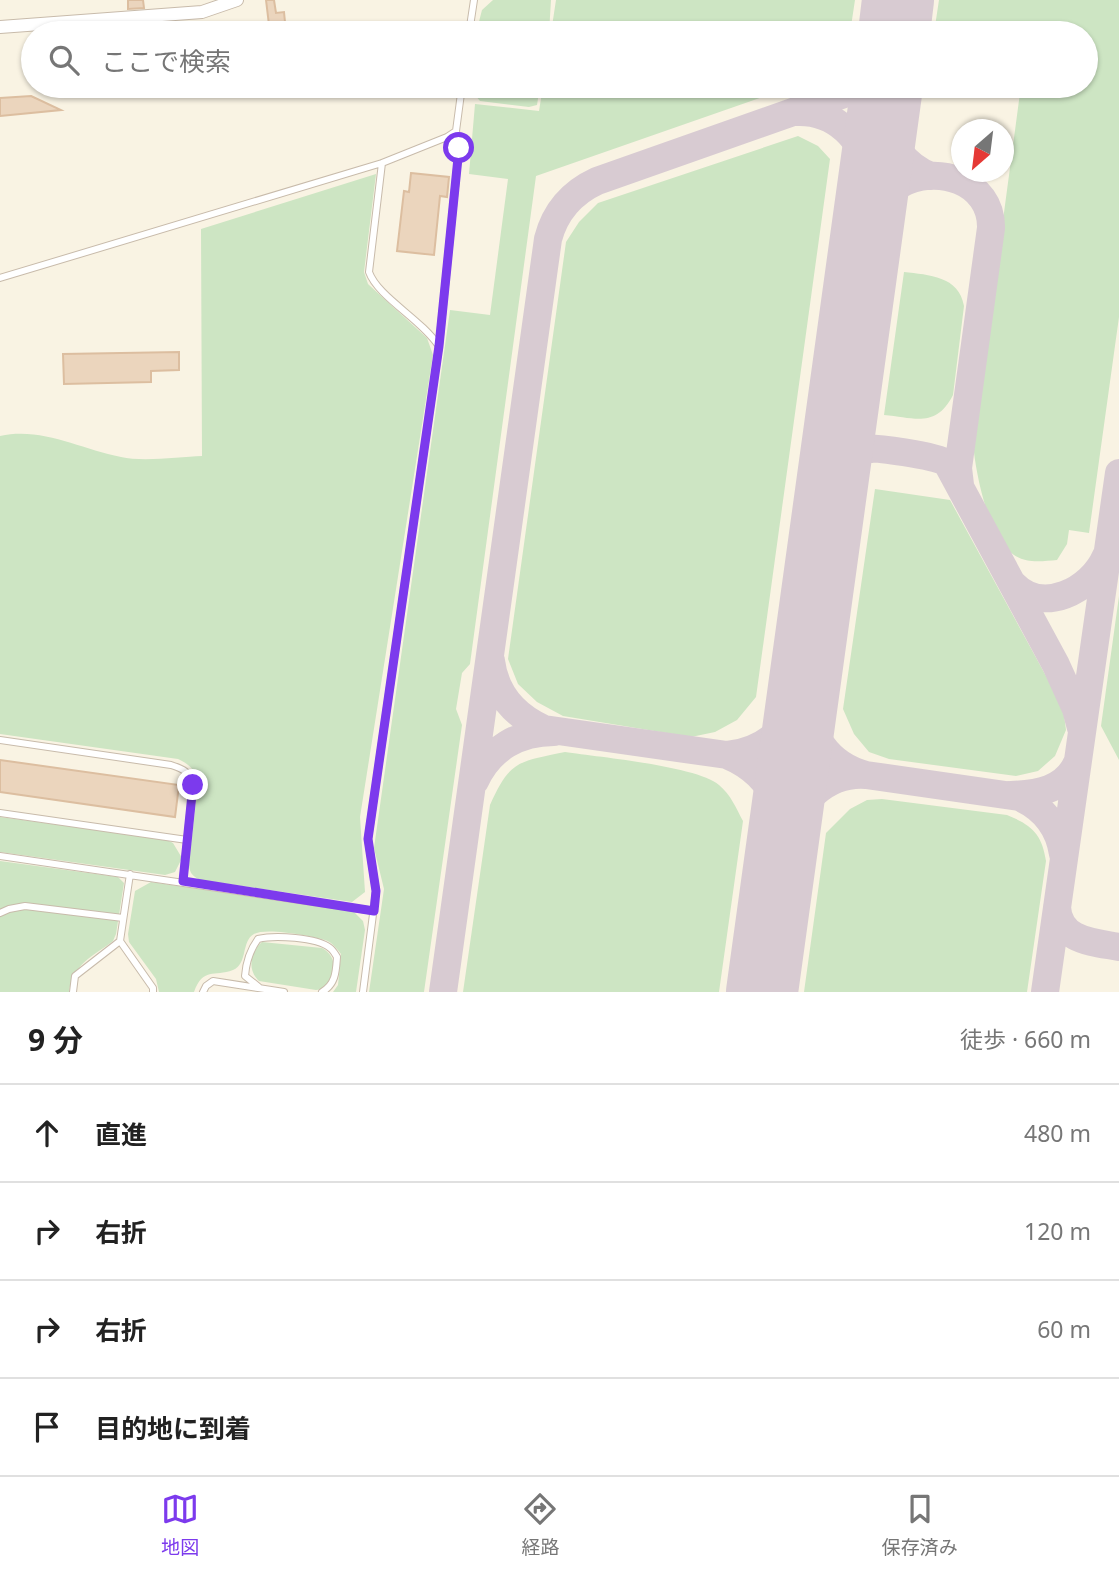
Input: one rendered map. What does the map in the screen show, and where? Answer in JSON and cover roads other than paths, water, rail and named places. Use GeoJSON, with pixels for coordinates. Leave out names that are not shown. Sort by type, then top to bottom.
{"type":"FeatureCollection","features":[{"type":"Feature","properties":{"kind":"street"},"geometry":{"type":"LineString","coordinates":[[84,21],[169,15],[237,0]]}},
{"type":"Feature","properties":{"kind":"street"},"geometry":{"type":"LineString","coordinates":[[0,27],[21,26]]}},
{"type":"Feature","properties":{"kind":"lane"},"geometry":{"type":"LineString","coordinates":[[471,21],[474,0]]}},
{"type":"Feature","properties":{"kind":"lane"},"geometry":{"type":"LineString","coordinates":[[363,992],[376,891],[368,839],[439,346],[459,148],[456,131],[460,98]]}},
{"type":"Feature","properties":{"kind":"lane"},"geometry":{"type":"LineString","coordinates":[[0,278],[382,163],[456,131]]}},
{"type":"Feature","properties":{"kind":"lane"},"geometry":{"type":"LineString","coordinates":[[382,163],[369,272],[373,282],[422,325],[439,346]]}},
{"type":"Feature","properties":{"kind":"lane"},"geometry":{"type":"LineString","coordinates":[[0,740],[184,769],[193,785],[183,881]]}},
{"type":"Feature","properties":{"kind":"lane"},"geometry":{"type":"LineString","coordinates":[[0,813],[187,839]]}},
{"type":"Feature","properties":{"kind":"lane"},"geometry":{"type":"LineString","coordinates":[[0,856],[374,911]]}},
{"type":"Feature","properties":{"kind":"lane"},"geometry":{"type":"LineString","coordinates":[[130,874],[120,941],[153,988],[153,992]]}},
{"type":"Feature","properties":{"kind":"lane"},"geometry":{"type":"LineString","coordinates":[[0,914],[25,906],[123,918]]}},
{"type":"Feature","properties":{"kind":"lane"},"geometry":{"type":"LineString","coordinates":[[260,988],[245,976],[246,966],[258,939],[270,936],[317,941],[330,947],[337,957],[335,978],[329,988],[322,992]]}},
{"type":"Feature","properties":{"kind":"lane"},"geometry":{"type":"LineString","coordinates":[[73,992],[75,976],[120,941]]}},
{"type":"Feature","properties":{"kind":"lane"},"geometry":{"type":"LineString","coordinates":[[202,992],[213,981],[284,992]]}}]}
